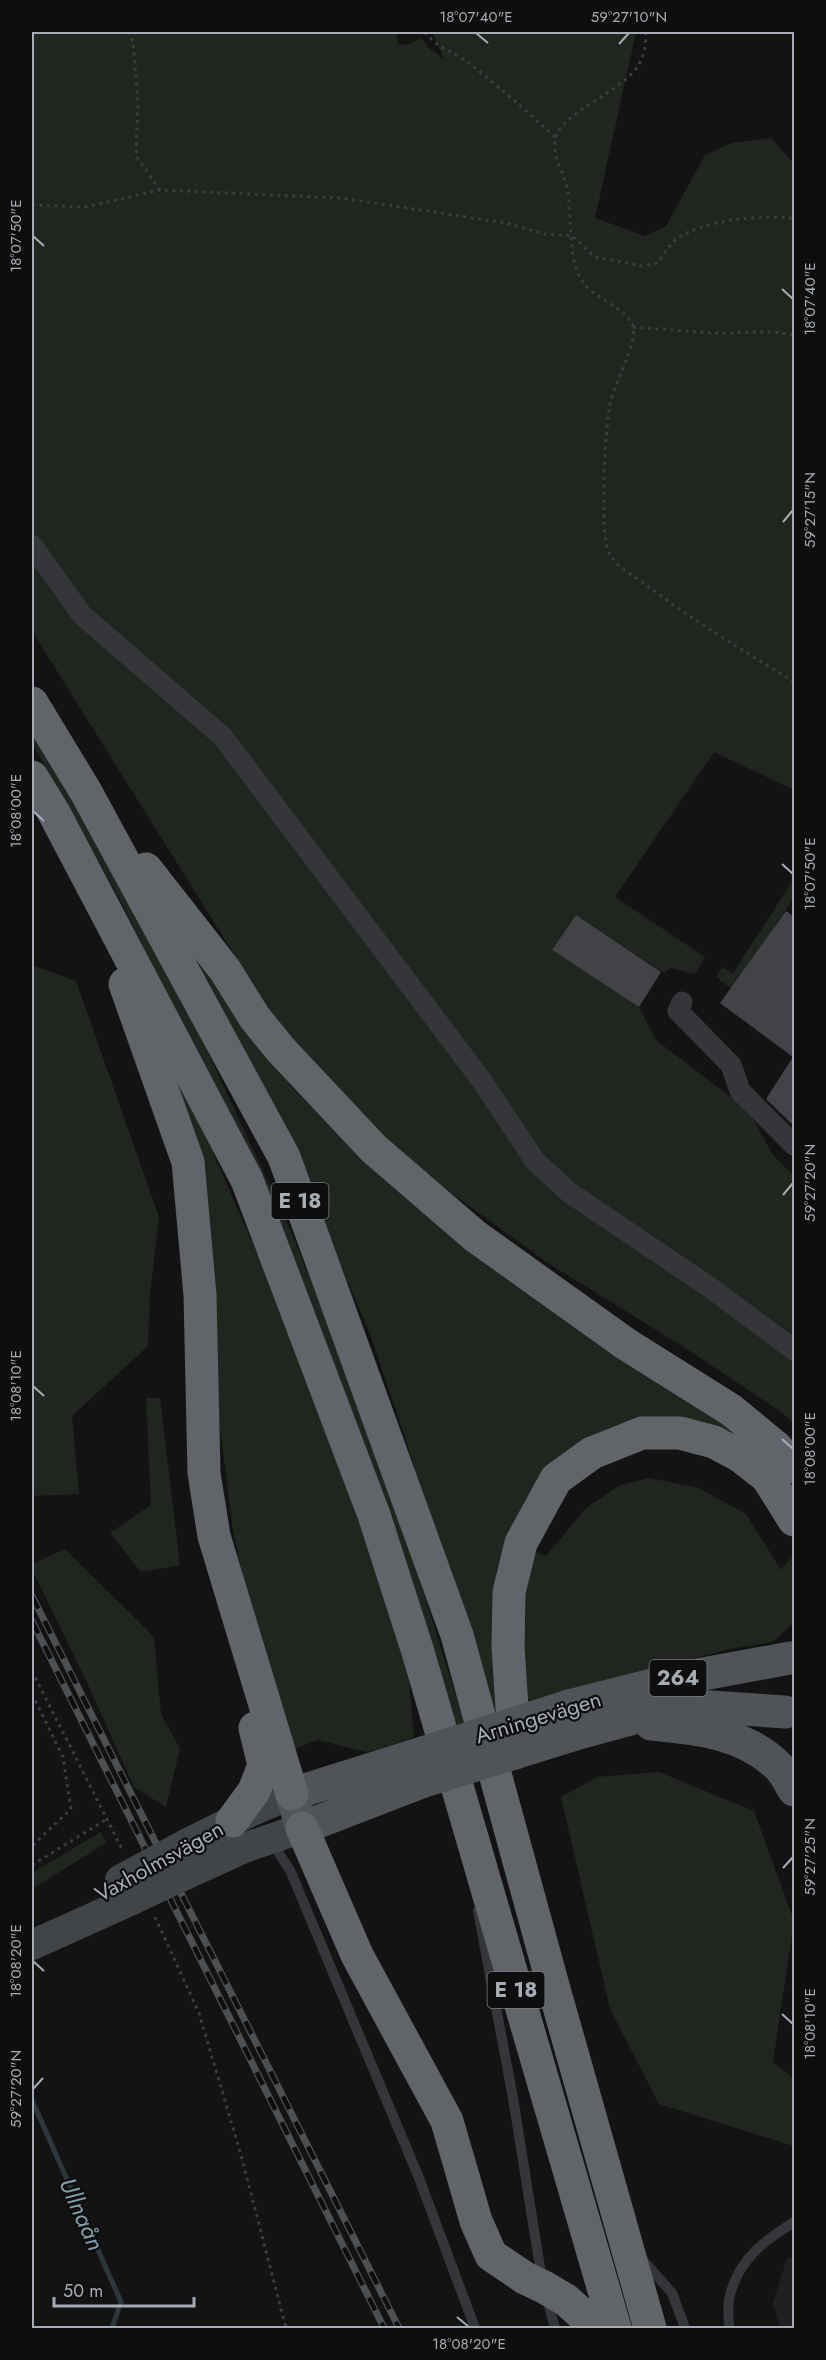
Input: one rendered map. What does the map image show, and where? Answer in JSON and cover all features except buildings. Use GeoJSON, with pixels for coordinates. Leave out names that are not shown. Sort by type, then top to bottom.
{"type":"FeatureCollection","features":[{"type":"Feature","properties":{"kind":"highway","name":"E 18"},"geometry":{"type":"LineString","coordinates":[[32,703],[86,792],[284,1157],[457,1635],[650,2328]]}},
{"type":"Feature","properties":{"kind":"highway","name":"E 18"},"geometry":{"type":"LineString","coordinates":[[32,777],[54,813],[247,1180],[374,1515],[418,1652],[615,2328]]}},
{"type":"Feature","properties":{"kind":"highway"},"geometry":{"type":"LineString","coordinates":[[86,792],[225,970],[255,1018],[281,1050],[374,1149],[475,1236],[626,1344],[731,1410],[776,1447],[795,1467]]}},
{"type":"Feature","properties":{"kind":"highway"},"geometry":{"type":"LineString","coordinates":[[54,813],[127,990],[188,1162],[200,1295],[204,1473],[214,1536],[292,1794]]}},
{"type":"Feature","properties":{"kind":"highway"},"geometry":{"type":"LineString","coordinates":[[554,1989],[518,1799],[508,1647],[509,1592],[521,1543],[556,1479],[592,1453],[642,1433],[680,1433],[714,1442],[740,1456],[767,1477],[795,1520]]}},
{"type":"Feature","properties":{"kind":"highway"},"geometry":{"type":"LineString","coordinates":[[214,1536],[207,1565],[229,1654],[260,1743],[264,1765],[254,1791],[249,1829]]}},
{"type":"Feature","properties":{"kind":"highway"},"geometry":{"type":"LineString","coordinates":[[302,1828],[357,1955],[447,2121],[476,2221],[491,2255],[525,2278],[566,2300],[594,2328]]}},
{"type":"Feature","properties":{"kind":"main road","name":"Arningevägen"},"geometry":{"type":"LineString","coordinates":[[292,1794],[426,1768],[575,1719],[676,1678],[792,1655]]}},
{"type":"Feature","properties":{"kind":"main road","name":"Arningevägen"},"geometry":{"type":"LineString","coordinates":[[575,1719],[619,1721],[682,1705],[790,1718],[781,1686],[792,1655]]}},
{"type":"Feature","properties":{"kind":"main road"},"geometry":{"type":"LineString","coordinates":[[619,1721],[693,1728],[743,1740],[779,1767],[795,1790]]}},
{"type":"Feature","properties":{"kind":"main road","name":"Arningevägen"},"geometry":{"type":"LineString","coordinates":[[302,1828],[426,1768]]}},
{"type":"Feature","properties":{"kind":"main road"},"geometry":{"type":"LineString","coordinates":[[192,1857],[244,1848],[249,1829],[302,1828],[292,1794]]}},
{"type":"Feature","properties":{"kind":"main road","name":"Vaxholmsvägen"},"geometry":{"type":"LineString","coordinates":[[32,1936],[249,1829],[292,1794]]}},
{"type":"Feature","properties":{"kind":"main road"},"geometry":{"type":"LineString","coordinates":[[32,1945],[133,1887]]}},
{"type":"Feature","properties":{"kind":"street"},"geometry":{"type":"LineString","coordinates":[[32,545],[81,615],[223,737],[482,1081],[535,1161],[570,1193],[708,1286],[795,1350]]}},
{"type":"Feature","properties":{"kind":"street"},"geometry":{"type":"LineString","coordinates":[[682,1002],[678,1011],[731,1065],[740,1091],[795,1146]]}},
{"type":"Feature","properties":{"kind":"lane"},"geometry":{"type":"LineString","coordinates":[[418,1652],[420,1697]]}},
{"type":"Feature","properties":{"kind":"lane"},"geometry":{"type":"LineString","coordinates":[[249,1829],[290,1870],[419,2178],[475,2328]]}},
{"type":"Feature","properties":{"kind":"lane"},"geometry":{"type":"LineString","coordinates":[[476,1904],[513,2098],[544,2287],[555,2328]]}},
{"type":"Feature","properties":{"kind":"lane"},"geometry":{"type":"LineString","coordinates":[[729,2328],[729,2296],[744,2264],[761,2243],[795,2222]]}},
{"type":"Feature","properties":{"kind":"lane"},"geometry":{"type":"LineString","coordinates":[[625,2239],[672,2293],[686,2328]]}},
{"type":"Feature","properties":{"kind":"path"},"geometry":{"type":"LineString","coordinates":[[127,32],[133,41],[138,102],[136,156],[160,190]]}},
{"type":"Feature","properties":{"kind":"path"},"geometry":{"type":"LineString","coordinates":[[425,32],[434,44],[466,61],[483,74],[555,137]]}},
{"type":"Feature","properties":{"kind":"path"},"geometry":{"type":"LineString","coordinates":[[646,32],[646,45],[640,64],[627,78],[563,125],[555,137],[556,156],[567,187],[579,276],[584,285],[627,318],[633,327],[633,341],[610,404],[606,439],[604,527],[609,552],[625,569],[683,613],[795,682]]}},
{"type":"Feature","properties":{"kind":"path"},"geometry":{"type":"LineString","coordinates":[[32,205],[85,207],[160,190],[341,198],[506,223],[545,234],[572,236],[596,257],[642,266],[658,263],[677,238],[707,226],[759,216],[795,218]]}},
{"type":"Feature","properties":{"kind":"path"},"geometry":{"type":"LineString","coordinates":[[633,327],[711,333],[775,332],[795,335]]}},
{"type":"Feature","properties":{"kind":"path"},"geometry":{"type":"LineString","coordinates":[[32,1671],[108,1819],[133,1887],[199,2013],[241,2155],[286,2328]]}},
{"type":"Feature","properties":{"kind":"path"},"geometry":{"type":"LineString","coordinates":[[32,1694],[63,1757],[71,1809],[32,1846]]}},
{"type":"Feature","properties":{"kind":"path"},"geometry":{"type":"LineString","coordinates":[[32,1865],[108,1819]]}},
{"type":"Feature","properties":{"kind":"shaded area"},"geometry":{"type":"Polygon","coordinates":[[[32,32],[400,32],[397,34],[398,44],[407,45],[421,38],[430,49],[444,59],[432,32],[636,32],[595,218],[645,236],[666,226],[705,155],[731,143],[771,138],[794,164],[794,790],[714,752],[615,897],[705,957],[695,974],[671,968],[664,973],[576,915],[552,950],[639,1007],[656,1040],[748,1110],[773,1155],[794,1176],[794,1424],[784,1414],[690,1351],[548,1263],[425,1174],[326,1085],[274,1018],[32,631],[32,32]]]}},
{"type":"Feature","properties":{"kind":"shaded area"},"geometry":{"type":"Polygon","coordinates":[[[32,726],[197,1029],[290,1229],[336,1344],[403,1527],[464,1722],[453,1725],[177,1015],[120,900],[32,743],[32,726]]]}},
{"type":"Feature","properties":{"kind":"shaded area"},"geometry":{"type":"Polygon","coordinates":[[[794,879],[794,897],[733,990],[716,977],[722,967],[733,973],[794,879]]]}},
{"type":"Feature","properties":{"kind":"shaded area"},"geometry":{"type":"Polygon","coordinates":[[[200,957],[263,1052],[293,1088],[383,1179],[450,1236],[634,1360],[784,1466],[794,1485],[794,1492],[775,1469],[731,1431],[686,1420],[628,1424],[515,1520],[499,1560],[492,1590],[498,1711],[490,1712],[404,1434],[370,1334],[329,1238],[195,960],[200,957]]]}},
{"type":"Feature","properties":{"kind":"shaded area"},"geometry":{"type":"Polygon","coordinates":[[[32,965],[76,981],[159,1217],[150,1295],[148,1346],[72,1416],[79,1494],[32,1496],[32,965]]]}},
{"type":"Feature","properties":{"kind":"shaded area"},"geometry":{"type":"Polygon","coordinates":[[[181,1086],[186,1090],[265,1272],[339,1462],[408,1668],[414,1737],[385,1748],[366,1752],[318,1740],[293,1749],[245,1586],[233,1530],[177,1092],[181,1086]]]}},
{"type":"Feature","properties":{"kind":"shaded area"},"geometry":{"type":"Polygon","coordinates":[[[146,1398],[160,1398],[180,1565],[141,1572],[110,1533],[151,1505],[146,1398]]]}},
{"type":"Feature","properties":{"kind":"shaded area"},"geometry":{"type":"Polygon","coordinates":[[[649,1478],[699,1488],[746,1514],[781,1570],[791,1557],[794,1615],[791,1625],[773,1642],[725,1650],[526,1704],[522,1656],[523,1597],[535,1552],[546,1556],[586,1508],[620,1485],[649,1478]]]}},
{"type":"Feature","properties":{"kind":"shaded area"},"geometry":{"type":"Polygon","coordinates":[[[65,1549],[154,1637],[161,1714],[180,1749],[166,1807],[134,1787],[32,1569],[32,1564],[65,1549]]]}},
{"type":"Feature","properties":{"kind":"shaded area"},"geometry":{"type":"Polygon","coordinates":[[[659,1772],[754,1811],[794,1921],[773,2062],[794,2079],[794,2146],[659,2104],[610,2009],[561,1797],[597,1777],[659,1772]]]}},
{"type":"Feature","properties":{"kind":"shaded area"},"geometry":{"type":"Polygon","coordinates":[[[101,1832],[106,1843],[32,1889],[32,1873],[101,1832]]]}},
{"type":"Feature","properties":{"kind":"shaded area"},"geometry":{"type":"Polygon","coordinates":[[[794,2257],[794,2328],[780,2328],[773,2303],[787,2258],[794,2257]]]}},
{"type":"Feature","properties":{"kind":"waterway","name":"Ullnaån"},"geometry":{"type":"LineString","coordinates":[[32,2100],[121,2302],[112,2328]]}},
{"type":"Feature","properties":{"kind":"railway"},"geometry":{"type":"LineString","coordinates":[[32,1596],[399,2328]]}},
{"type":"Feature","properties":{"kind":"railway"},"geometry":{"type":"LineString","coordinates":[[32,1621],[384,2328]]}}]}
